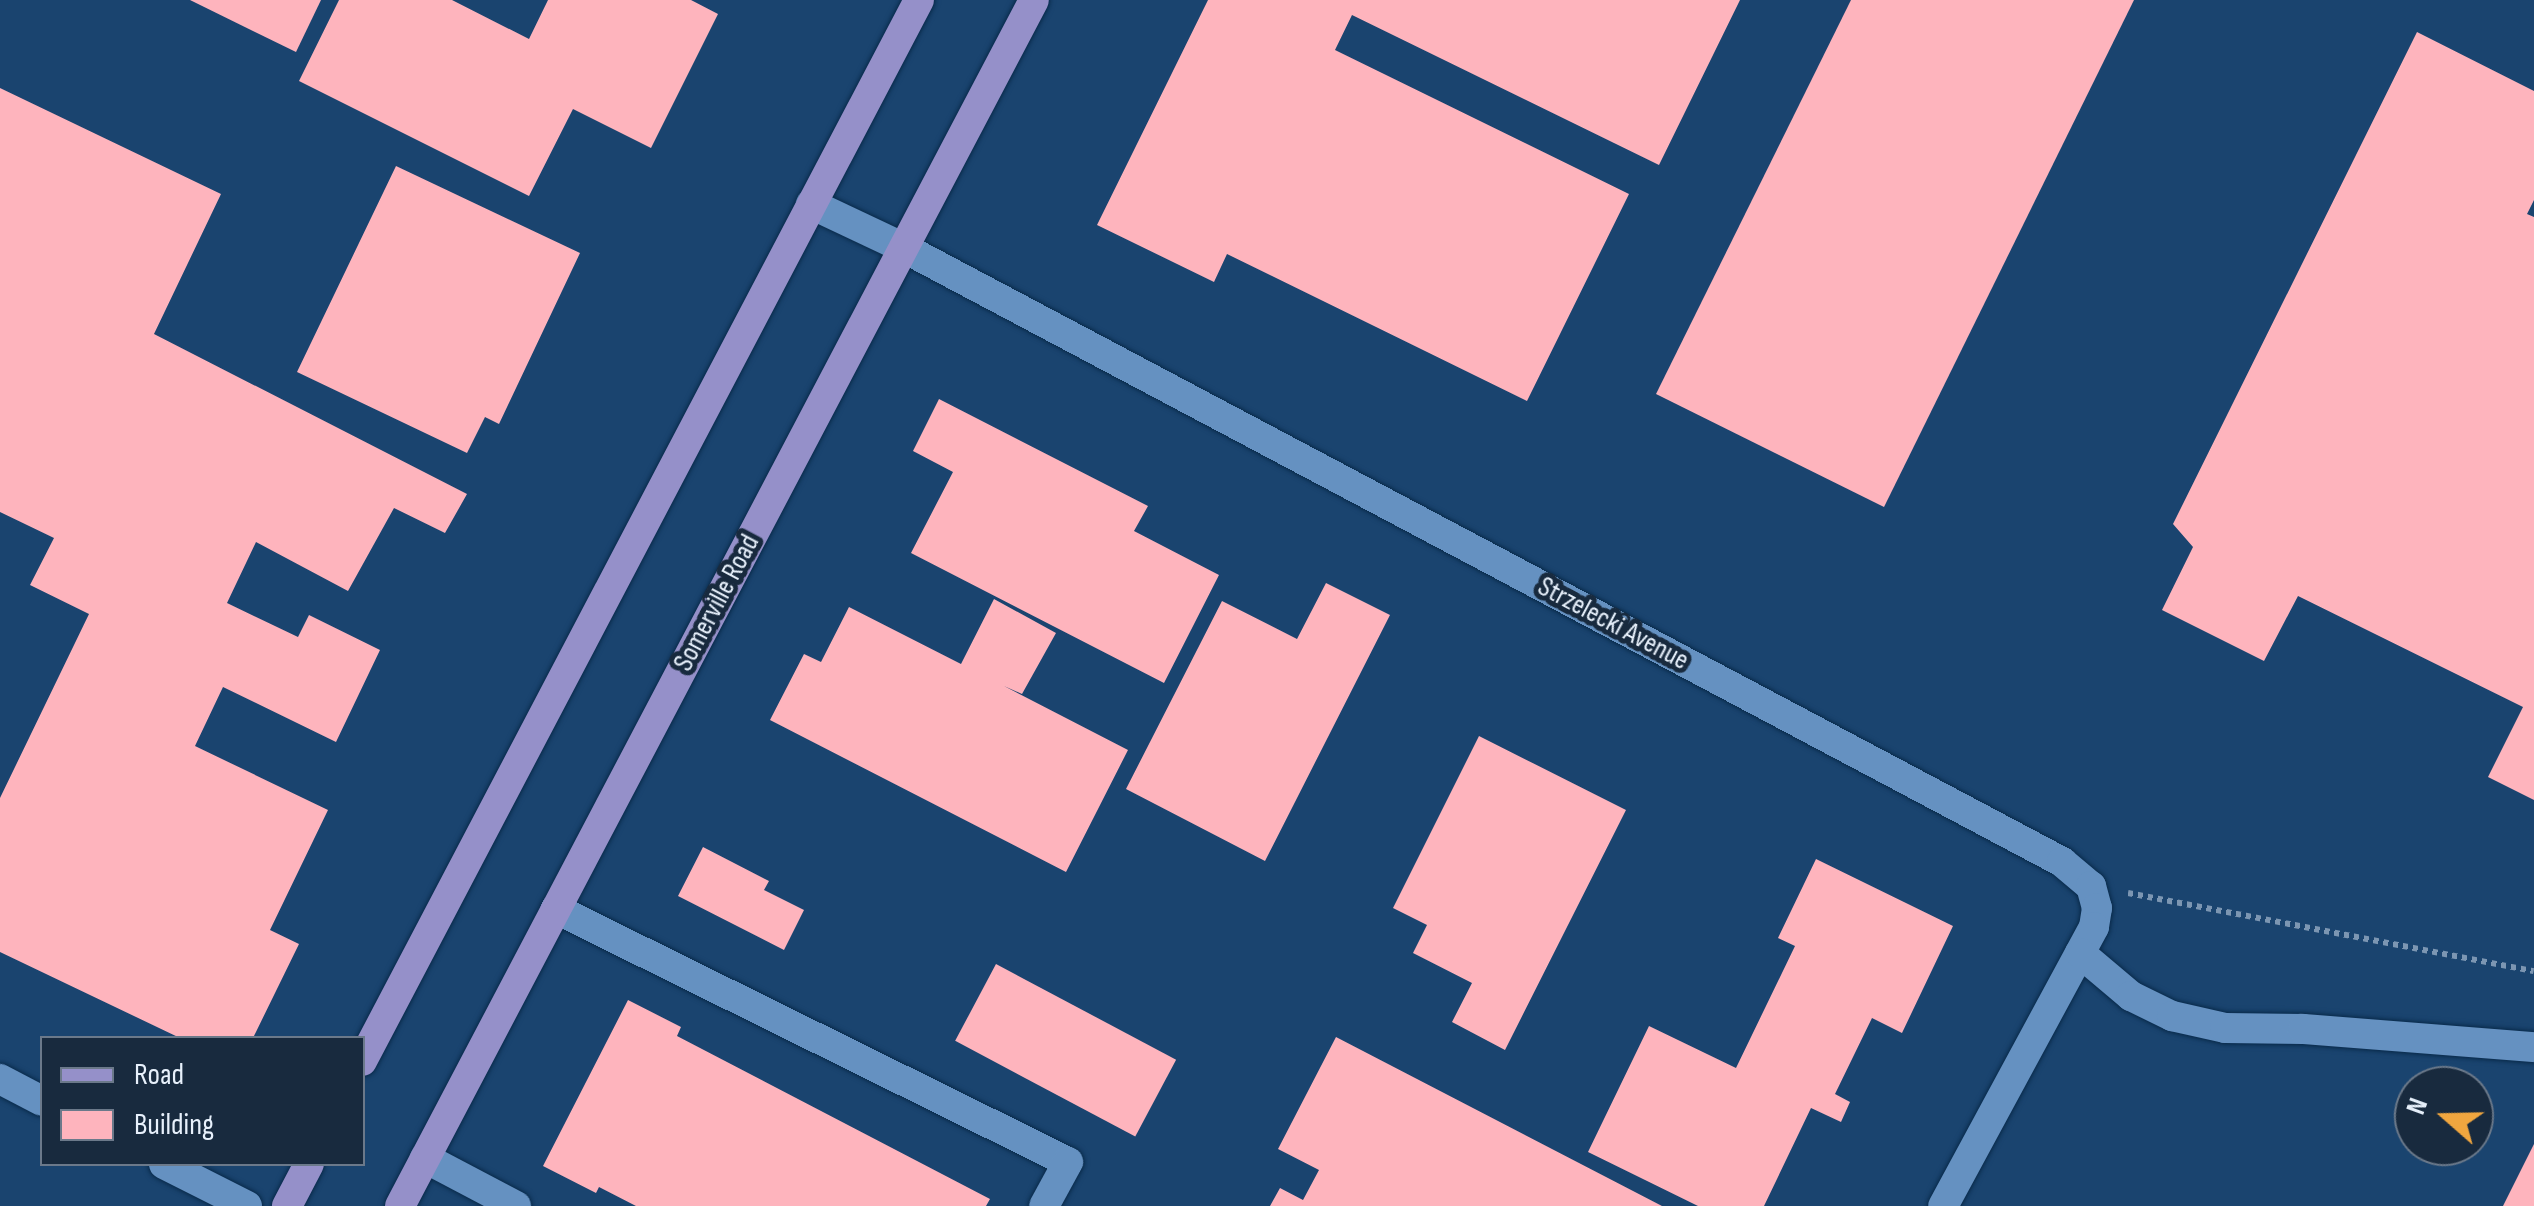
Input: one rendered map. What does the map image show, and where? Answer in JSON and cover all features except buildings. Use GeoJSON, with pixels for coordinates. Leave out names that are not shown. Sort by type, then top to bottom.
{"type":"FeatureCollection","features":[{"type":"Feature","properties":{"kind":"main road"},"geometry":{"type":"LineString","coordinates":[[365,1055],[919,0]]}},
{"type":"Feature","properties":{"kind":"main road","name":"Somerville Road"},"geometry":{"type":"LineString","coordinates":[[400,1206],[1034,0]]}},
{"type":"Feature","properties":{"kind":"main road"},"geometry":{"type":"LineString","coordinates":[[286,1206],[308,1166]]}},
{"type":"Feature","properties":{"kind":"street","name":"Strzelecki Avenue"},"geometry":{"type":"LineString","coordinates":[[811,204],[904,248],[2062,862],[2091,886]]}},
{"type":"Feature","properties":{"kind":"street"},"geometry":{"type":"LineString","coordinates":[[1943,1206],[2094,928],[2097,908],[2091,886]]}},
{"type":"Feature","properties":{"kind":"street"},"geometry":{"type":"LineString","coordinates":[[556,909],[1068,1162],[1044,1206]]}},
{"type":"Feature","properties":{"kind":"street"},"geometry":{"type":"LineString","coordinates":[[2080,953],[2131,996],[2172,1016],[2225,1028],[2303,1029],[2534,1047]]}},
{"type":"Feature","properties":{"kind":"street"},"geometry":{"type":"LineString","coordinates":[[0,1079],[40,1100]]}},
{"type":"Feature","properties":{"kind":"street"},"geometry":{"type":"LineString","coordinates":[[426,1158],[516,1206]]}},
{"type":"Feature","properties":{"kind":"street"},"geometry":{"type":"LineString","coordinates":[[168,1166],[247,1206]]}},
{"type":"Feature","properties":{"kind":"path"},"geometry":{"type":"LineString","coordinates":[[2091,886],[2534,971]]}}]}
